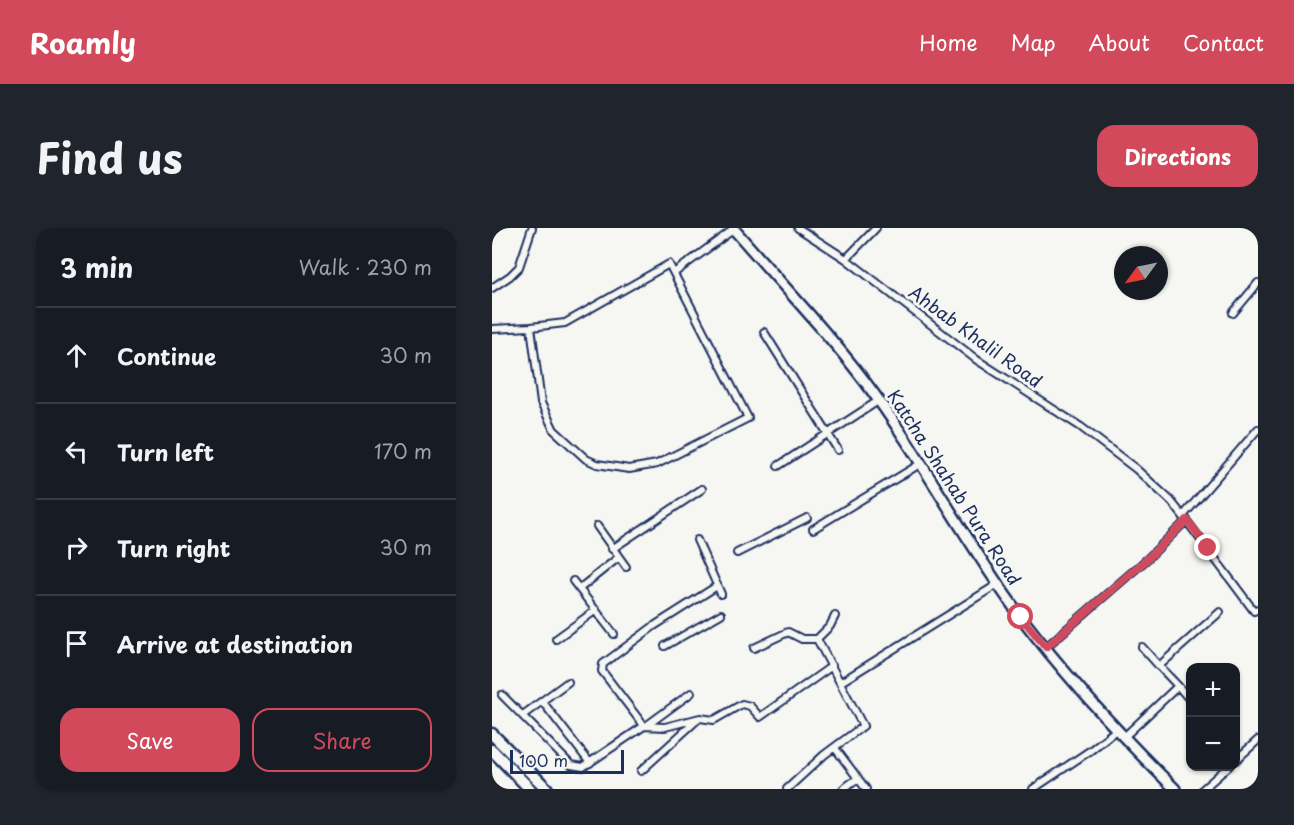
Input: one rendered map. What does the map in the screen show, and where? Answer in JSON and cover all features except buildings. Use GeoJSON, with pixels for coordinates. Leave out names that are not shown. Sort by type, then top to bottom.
{"type":"FeatureCollection","features":[{"type":"Feature","properties":{"kind":"main road"},"geometry":{"type":"LineString","coordinates":[[492,734],[548,789]]}},
{"type":"Feature","properties":{"kind":"main road"},"geometry":{"type":"LineString","coordinates":[[492,750],[530,789]]}},
{"type":"Feature","properties":{"kind":"street"},"geometry":{"type":"LineString","coordinates":[[492,288],[519,267],[532,228]]}},
{"type":"Feature","properties":{"kind":"street"},"geometry":{"type":"LineString","coordinates":[[674,273],[733,228]]}},
{"type":"Feature","properties":{"kind":"street","name":"Katcha Shahab Pura Road"},"geometry":{"type":"LineString","coordinates":[[733,228],[832,340],[878,401],[998,584],[1078,688],[1175,789]]}},
{"type":"Feature","properties":{"kind":"street","name":"Ahbab Khalil Road"},"geometry":{"type":"LineString","coordinates":[[798,228],[846,259],[977,360],[1081,427],[1136,469],[1171,501],[1254,611],[1258,609]]}},
{"type":"Feature","properties":{"kind":"street"},"geometry":{"type":"LineString","coordinates":[[846,259],[876,228]]}},
{"type":"Feature","properties":{"kind":"street"},"geometry":{"type":"LineString","coordinates":[[492,329],[557,325],[575,319],[669,264],[748,417],[657,464],[629,469],[597,464],[586,459],[554,430],[541,403],[531,327]]}},
{"type":"Feature","properties":{"kind":"street"},"geometry":{"type":"LineString","coordinates":[[1233,313],[1258,283]]}},
{"type":"Feature","properties":{"kind":"street"},"geometry":{"type":"LineString","coordinates":[[764,332],[838,450]]}},
{"type":"Feature","properties":{"kind":"street"},"geometry":{"type":"LineString","coordinates":[[778,466],[878,401]]}},
{"type":"Feature","properties":{"kind":"street"},"geometry":{"type":"LineString","coordinates":[[1046,647],[1146,560],[1185,518],[1258,429]]}},
{"type":"Feature","properties":{"kind":"street"},"geometry":{"type":"LineString","coordinates":[[813,529],[920,464]]}},
{"type":"Feature","properties":{"kind":"street"},"geometry":{"type":"LineString","coordinates":[[612,549],[702,489]]}},
{"type":"Feature","properties":{"kind":"street"},"geometry":{"type":"LineString","coordinates":[[737,554],[807,518]]}},
{"type":"Feature","properties":{"kind":"street"},"geometry":{"type":"LineString","coordinates":[[597,526],[626,567]]}},
{"type":"Feature","properties":{"kind":"street"},"geometry":{"type":"LineString","coordinates":[[697,540],[721,594]]}},
{"type":"Feature","properties":{"kind":"street"},"geometry":{"type":"LineString","coordinates":[[579,589],[619,557]]}},
{"type":"Feature","properties":{"kind":"street"},"geometry":{"type":"LineString","coordinates":[[573,581],[614,634]]}},
{"type":"Feature","properties":{"kind":"street"},"geometry":{"type":"LineString","coordinates":[[841,682],[998,584]]}},
{"type":"Feature","properties":{"kind":"street"},"geometry":{"type":"LineString","coordinates":[[717,586],[654,626],[603,664],[602,672],[645,726],[665,727],[700,718],[714,720],[742,704],[747,704],[760,717],[832,666]]}},
{"type":"Feature","properties":{"kind":"street"},"geometry":{"type":"LineString","coordinates":[[556,639],[596,610]]}},
{"type":"Feature","properties":{"kind":"street"},"geometry":{"type":"LineString","coordinates":[[1159,666],[1220,612]]}},
{"type":"Feature","properties":{"kind":"street"},"geometry":{"type":"LineString","coordinates":[[665,646],[721,614]]}},
{"type":"Feature","properties":{"kind":"street"},"geometry":{"type":"LineString","coordinates":[[754,648],[788,632],[802,639],[817,639],[830,626],[835,616]]}},
{"type":"Feature","properties":{"kind":"street"},"geometry":{"type":"LineString","coordinates":[[787,789],[824,755],[863,726],[817,639]]}},
{"type":"Feature","properties":{"kind":"street"},"geometry":{"type":"LineString","coordinates":[[1142,647],[1186,695]]}},
{"type":"Feature","properties":{"kind":"street"},"geometry":{"type":"LineString","coordinates":[[523,715],[568,682]]}},
{"type":"Feature","properties":{"kind":"street"},"geometry":{"type":"LineString","coordinates":[[1124,738],[1178,686]]}},
{"type":"Feature","properties":{"kind":"street"},"geometry":{"type":"LineString","coordinates":[[501,695],[571,765],[583,767],[691,693]]}},
{"type":"Feature","properties":{"kind":"street"},"geometry":{"type":"LineString","coordinates":[[542,701],[590,763]]}},
{"type":"Feature","properties":{"kind":"street"},"geometry":{"type":"LineString","coordinates":[[641,771],[700,718]]}},
{"type":"Feature","properties":{"kind":"street"},"geometry":{"type":"LineString","coordinates":[[1033,789],[1091,750],[1116,730]]}},
{"type":"Feature","properties":{"kind":"street"},"geometry":{"type":"LineString","coordinates":[[1240,756],[1258,740]]}},
{"type":"Feature","properties":{"kind":"street"},"geometry":{"type":"LineString","coordinates":[[835,748],[866,789]]}},
{"type":"Feature","properties":{"kind":"street"},"geometry":{"type":"LineString","coordinates":[[1203,789],[1223,771]]}},
{"type":"Feature","properties":{"kind":"street"},"geometry":{"type":"LineString","coordinates":[[843,789],[858,778]]}},
{"type":"Feature","properties":{"kind":"route"},"geometry":{"type":"LineString","coordinates":[[1021,617],[1046,647],[1146,560],[1187,520],[1208,548]]}}]}
